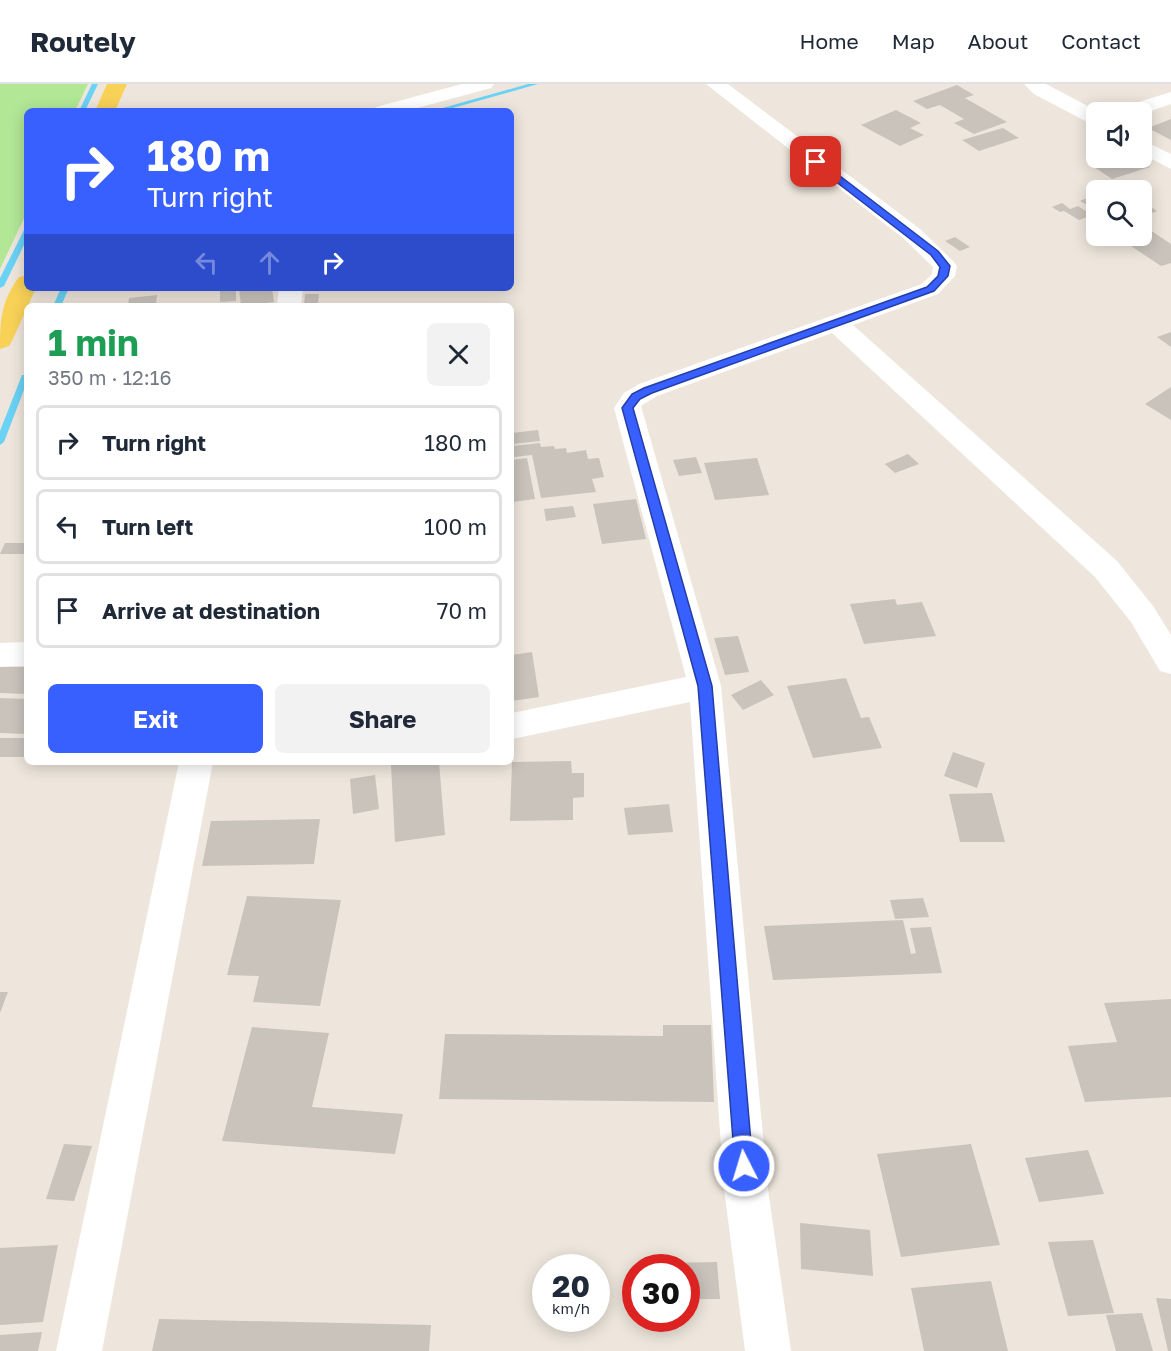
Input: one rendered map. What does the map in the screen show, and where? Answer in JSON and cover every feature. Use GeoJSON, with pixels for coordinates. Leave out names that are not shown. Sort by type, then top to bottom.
{"type":"FeatureCollection","features":[{"type":"Feature","properties":{"kind":"main road"},"geometry":{"type":"LineString","coordinates":[[106,108],[117,84]]}},
{"type":"Feature","properties":{"kind":"main road"},"geometry":{"type":"LineString","coordinates":[[0,341],[24,289]]}},
{"type":"Feature","properties":{"kind":"street"},"geometry":{"type":"LineString","coordinates":[[394,108],[484,84]]}},
{"type":"Feature","properties":{"kind":"street"},"geometry":{"type":"LineString","coordinates":[[716,84],[912,234],[945,266],[943,276],[930,289],[648,390],[636,396],[627,408],[705,686],[746,1189],[768,1351]]}},
{"type":"Feature","properties":{"kind":"street"},"geometry":{"type":"LineString","coordinates":[[1034,84],[1086,114]]}},
{"type":"Feature","properties":{"kind":"street"},"geometry":{"type":"LineString","coordinates":[[1152,104],[1171,98]]}},
{"type":"Feature","properties":{"kind":"street"},"geometry":{"type":"LineString","coordinates":[[1152,152],[1171,163]]}},
{"type":"Feature","properties":{"kind":"street"},"geometry":{"type":"LineString","coordinates":[[837,324],[1106,569],[1142,614],[1171,662]]}},
{"type":"Feature","properties":{"kind":"street"},"geometry":{"type":"LineString","coordinates":[[0,655],[24,654]]}},
{"type":"Feature","properties":{"kind":"street"},"geometry":{"type":"LineString","coordinates":[[514,726],[705,686]]}},
{"type":"Feature","properties":{"kind":"street"},"geometry":{"type":"LineString","coordinates":[[79,1351],[195,765]]}},
{"type":"Feature","properties":{"kind":"green space"},"geometry":{"type":"Polygon","coordinates":[[[0,84],[88,84],[76,108],[24,108],[24,218],[0,269],[0,84]]]}},
{"type":"Feature","properties":{"kind":"building"},"geometry":{"type":"Polygon","coordinates":[[[957,85],[974,95],[965,98],[1007,122],[974,134],[954,123],[964,119],[940,105],[927,109],[913,101],[957,85]]]}},
{"type":"Feature","properties":{"kind":"building"},"geometry":{"type":"Polygon","coordinates":[[[896,110],[921,123],[910,128],[924,135],[900,146],[861,125],[896,110]]]}},
{"type":"Feature","properties":{"kind":"building"},"geometry":{"type":"Polygon","coordinates":[[[1171,119],[1171,140],[1152,130],[1152,126],[1171,119]]]}},
{"type":"Feature","properties":{"kind":"building"},"geometry":{"type":"Polygon","coordinates":[[[1003,128],[1019,138],[979,151],[962,140],[1003,128]]]}},
{"type":"Feature","properties":{"kind":"building"},"geometry":{"type":"Polygon","coordinates":[[[1096,168],[1147,168],[1112,179],[1096,168]]]}},
{"type":"Feature","properties":{"kind":"building"},"geometry":{"type":"Polygon","coordinates":[[[1062,203],[1070,209],[1078,206],[1086,211],[1086,217],[1079,220],[1052,207],[1062,203]]]}},
{"type":"Feature","properties":{"kind":"building"},"geometry":{"type":"Polygon","coordinates":[[[1152,231],[1171,244],[1171,263],[1161,266],[1131,246],[1152,246],[1152,231]]]}},
{"type":"Feature","properties":{"kind":"building"},"geometry":{"type":"Polygon","coordinates":[[[955,237],[970,247],[960,251],[945,241],[955,237]]]}},
{"type":"Feature","properties":{"kind":"building"},"geometry":{"type":"Polygon","coordinates":[[[220,291],[236,291],[236,301],[220,302],[220,291]]]}},
{"type":"Feature","properties":{"kind":"building"},"geometry":{"type":"Polygon","coordinates":[[[239,291],[272,291],[274,302],[241,303],[239,291]]]}},
{"type":"Feature","properties":{"kind":"building"},"geometry":{"type":"Polygon","coordinates":[[[305,294],[319,294],[318,303],[304,303],[305,294]]]}},
{"type":"Feature","properties":{"kind":"building"},"geometry":{"type":"Polygon","coordinates":[[[157,295],[156,303],[128,303],[129,298],[157,295]]]}},
{"type":"Feature","properties":{"kind":"building"},"geometry":{"type":"Polygon","coordinates":[[[1171,332],[1171,347],[1157,337],[1171,332]]]}},
{"type":"Feature","properties":{"kind":"building"},"geometry":{"type":"Polygon","coordinates":[[[1171,387],[1171,420],[1145,404],[1171,387]]]}},
{"type":"Feature","properties":{"kind":"building"},"geometry":{"type":"Polygon","coordinates":[[[538,430],[540,441],[514,444],[514,433],[538,430]]]}},
{"type":"Feature","properties":{"kind":"building"},"geometry":{"type":"Polygon","coordinates":[[[540,443],[541,447],[566,448],[567,453],[586,450],[588,459],[599,458],[604,477],[592,479],[596,492],[541,498],[532,455],[514,457],[514,446],[540,443]]]}},
{"type":"Feature","properties":{"kind":"building"},"geometry":{"type":"Polygon","coordinates":[[[908,454],[919,464],[895,473],[885,464],[908,454]]]}},
{"type":"Feature","properties":{"kind":"building"},"geometry":{"type":"Polygon","coordinates":[[[696,457],[702,473],[679,476],[673,460],[696,457]]]}},
{"type":"Feature","properties":{"kind":"building"},"geometry":{"type":"Polygon","coordinates":[[[527,458],[535,499],[514,502],[514,460],[527,458]]]}},
{"type":"Feature","properties":{"kind":"building"},"geometry":{"type":"Polygon","coordinates":[[[757,458],[769,495],[715,500],[704,463],[757,458]]]}},
{"type":"Feature","properties":{"kind":"building"},"geometry":{"type":"Polygon","coordinates":[[[636,499],[646,539],[602,544],[593,504],[636,499]]]}},
{"type":"Feature","properties":{"kind":"building"},"geometry":{"type":"Polygon","coordinates":[[[573,506],[576,517],[546,521],[544,509],[573,506]]]}},
{"type":"Feature","properties":{"kind":"building"},"geometry":{"type":"Polygon","coordinates":[[[5,543],[24,543],[24,554],[0,554],[5,543]]]}},
{"type":"Feature","properties":{"kind":"building"},"geometry":{"type":"Polygon","coordinates":[[[895,599],[897,605],[922,602],[936,636],[864,644],[850,604],[895,599]]]}},
{"type":"Feature","properties":{"kind":"building"},"geometry":{"type":"Polygon","coordinates":[[[738,636],[749,672],[725,675],[714,638],[738,636]]]}},
{"type":"Feature","properties":{"kind":"building"},"geometry":{"type":"Polygon","coordinates":[[[532,652],[539,697],[514,701],[514,655],[532,652]]]}},
{"type":"Feature","properties":{"kind":"building"},"geometry":{"type":"Polygon","coordinates":[[[0,666],[24,667],[24,694],[0,693],[0,666]]]}},
{"type":"Feature","properties":{"kind":"building"},"geometry":{"type":"Polygon","coordinates":[[[846,678],[861,718],[869,717],[882,748],[813,758],[787,686],[846,678]]]}},
{"type":"Feature","properties":{"kind":"building"},"geometry":{"type":"Polygon","coordinates":[[[761,680],[774,695],[743,710],[731,695],[761,680]]]}},
{"type":"Feature","properties":{"kind":"building"},"geometry":{"type":"Polygon","coordinates":[[[0,698],[24,699],[24,734],[0,733],[0,698]]]}},
{"type":"Feature","properties":{"kind":"building"},"geometry":{"type":"Polygon","coordinates":[[[0,738],[24,738],[24,757],[0,757],[0,738]]]}},
{"type":"Feature","properties":{"kind":"building"},"geometry":{"type":"Polygon","coordinates":[[[953,752],[985,763],[977,788],[944,776],[953,752]]]}},
{"type":"Feature","properties":{"kind":"building"},"geometry":{"type":"Polygon","coordinates":[[[571,761],[572,773],[584,773],[584,797],[573,798],[573,820],[510,821],[512,765],[514,762],[571,761]]]}},
{"type":"Feature","properties":{"kind":"building"},"geometry":{"type":"Polygon","coordinates":[[[391,765],[439,765],[445,835],[395,842],[391,765]]]}},
{"type":"Feature","properties":{"kind":"building"},"geometry":{"type":"Polygon","coordinates":[[[375,775],[379,809],[353,814],[350,779],[375,775]]]}},
{"type":"Feature","properties":{"kind":"building"},"geometry":{"type":"Polygon","coordinates":[[[992,793],[1005,842],[960,842],[949,794],[992,793]]]}},
{"type":"Feature","properties":{"kind":"building"},"geometry":{"type":"Polygon","coordinates":[[[669,804],[673,832],[628,835],[624,808],[669,804]]]}},
{"type":"Feature","properties":{"kind":"building"},"geometry":{"type":"Polygon","coordinates":[[[320,819],[314,864],[202,866],[211,821],[320,819]]]}},
{"type":"Feature","properties":{"kind":"building"},"geometry":{"type":"Polygon","coordinates":[[[247,896],[341,900],[320,1006],[253,1002],[259,976],[227,975],[247,896]]]}},
{"type":"Feature","properties":{"kind":"building"},"geometry":{"type":"Polygon","coordinates":[[[923,898],[929,917],[895,919],[890,900],[923,898]]]}},
{"type":"Feature","properties":{"kind":"building"},"geometry":{"type":"Polygon","coordinates":[[[903,920],[911,954],[916,953],[910,928],[931,927],[942,973],[773,980],[764,926],[903,920]]]}},
{"type":"Feature","properties":{"kind":"building"},"geometry":{"type":"Polygon","coordinates":[[[0,992],[8,992],[0,1013],[0,992]]]}},
{"type":"Feature","properties":{"kind":"building"},"geometry":{"type":"Polygon","coordinates":[[[1171,999],[1171,1097],[1085,1102],[1068,1046],[1117,1042],[1104,1003],[1171,999]]]}},
{"type":"Feature","properties":{"kind":"building"},"geometry":{"type":"Polygon","coordinates":[[[663,1025],[711,1025],[714,1102],[439,1099],[445,1034],[663,1036],[663,1025]]]}},
{"type":"Feature","properties":{"kind":"building"},"geometry":{"type":"Polygon","coordinates":[[[252,1027],[329,1033],[312,1107],[403,1114],[395,1154],[222,1141],[252,1027]]]}},
{"type":"Feature","properties":{"kind":"building"},"geometry":{"type":"Polygon","coordinates":[[[64,1144],[92,1146],[74,1201],[46,1199],[64,1144]]]}},
{"type":"Feature","properties":{"kind":"building"},"geometry":{"type":"Polygon","coordinates":[[[971,1144],[1000,1245],[901,1257],[877,1154],[971,1144]]]}},
{"type":"Feature","properties":{"kind":"building"},"geometry":{"type":"Polygon","coordinates":[[[1088,1150],[1104,1194],[1039,1202],[1025,1158],[1088,1150]]]}},
{"type":"Feature","properties":{"kind":"building"},"geometry":{"type":"Polygon","coordinates":[[[800,1223],[870,1230],[873,1276],[801,1269],[800,1223]]]}},
{"type":"Feature","properties":{"kind":"building"},"geometry":{"type":"Polygon","coordinates":[[[1093,1240],[1114,1313],[1068,1316],[1048,1242],[1093,1240]]]}},
{"type":"Feature","properties":{"kind":"building"},"geometry":{"type":"Polygon","coordinates":[[[58,1245],[43,1322],[0,1325],[0,1248],[58,1245]]]}},
{"type":"Feature","properties":{"kind":"building"},"geometry":{"type":"Polygon","coordinates":[[[700,1262],[717,1262],[720,1299],[700,1299],[700,1262]]]}},
{"type":"Feature","properties":{"kind":"building"},"geometry":{"type":"Polygon","coordinates":[[[991,1281],[1008,1351],[924,1351],[911,1288],[991,1281]]]}},
{"type":"Feature","properties":{"kind":"building"},"geometry":{"type":"Polygon","coordinates":[[[1156,1298],[1171,1299],[1171,1351],[1168,1351],[1156,1298]]]}},
{"type":"Feature","properties":{"kind":"building"},"geometry":{"type":"Polygon","coordinates":[[[1142,1313],[1153,1351],[1116,1351],[1106,1315],[1142,1313]]]}},
{"type":"Feature","properties":{"kind":"building"},"geometry":{"type":"Polygon","coordinates":[[[159,1319],[431,1325],[429,1351],[152,1351],[159,1319]]]}},
{"type":"Feature","properties":{"kind":"building"},"geometry":{"type":"Polygon","coordinates":[[[42,1332],[38,1351],[0,1351],[0,1335],[42,1332]]]}},
{"type":"Feature","properties":{"kind":"waterway"},"geometry":{"type":"LineString","coordinates":[[83,108],[95,84]]}},
{"type":"Feature","properties":{"kind":"waterway"},"geometry":{"type":"LineString","coordinates":[[446,108],[535,84]]}},
{"type":"Feature","properties":{"kind":"waterway"},"geometry":{"type":"LineString","coordinates":[[0,286],[24,238]]}},
{"type":"Feature","properties":{"kind":"waterway"},"geometry":{"type":"LineString","coordinates":[[58,303],[64,291]]}},
{"type":"Feature","properties":{"kind":"waterway"},"geometry":{"type":"LineString","coordinates":[[0,442],[24,380]]}},
{"type":"Feature","properties":{"kind":"route"},"geometry":{"type":"LineString","coordinates":[[744,1166],[705,686],[627,408],[636,396],[648,390],[930,289],[943,276],[945,266],[934,253],[816,162]]}}]}
